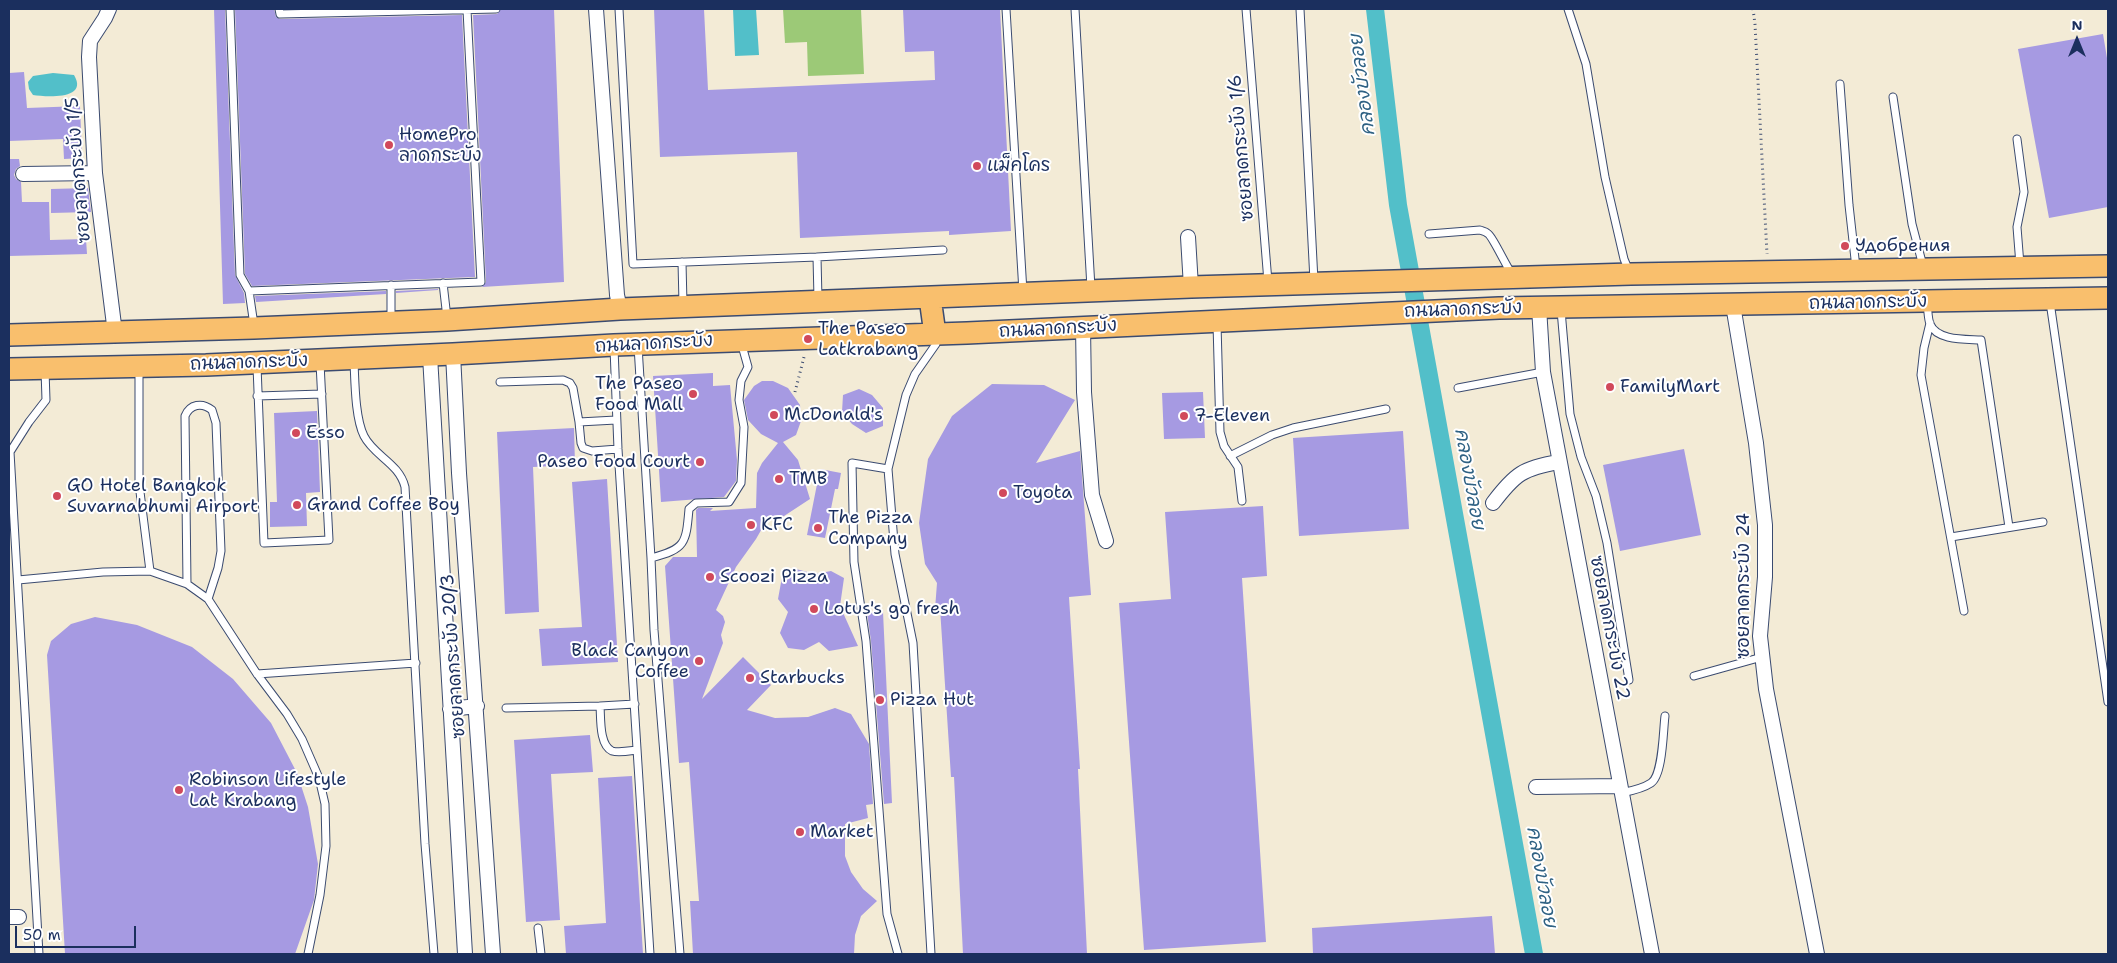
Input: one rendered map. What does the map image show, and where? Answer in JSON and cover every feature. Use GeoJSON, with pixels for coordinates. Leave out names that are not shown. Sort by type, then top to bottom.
{"type":"FeatureCollection","features":[{"type":"Feature","properties":{"kind":"main road","name":"ถนนลาดกระบัง"},"geometry":{"type":"LineString","coordinates":[[9,335],[254,328],[447,320],[620,309],[1023,295],[1191,287],[1631,274],[2108,266]]}},
{"type":"Feature","properties":{"kind":"main road"},"geometry":{"type":"LineString","coordinates":[[930,298],[935,334]]}},
{"type":"Feature","properties":{"kind":"main road","name":"ถนนลาดกระบัง"},"geometry":{"type":"LineString","coordinates":[[9,368],[139,366],[430,356],[614,345],[935,334],[1499,308],[2108,298]]}},
{"type":"Feature","properties":{"kind":"street","name":"ซอยลาดกระบัง 1/5"},"geometry":{"type":"LineString","coordinates":[[109,9],[90,41],[89,57],[95,173],[115,333]]}},
{"type":"Feature","properties":{"kind":"street"},"geometry":{"type":"LineString","coordinates":[[596,9],[617,295],[620,309]]}},
{"type":"Feature","properties":{"kind":"street"},"geometry":{"type":"LineString","coordinates":[[23,174],[95,173]]}},
{"type":"Feature","properties":{"kind":"street"},"geometry":{"type":"LineString","coordinates":[[1188,237],[1191,287]]}},
{"type":"Feature","properties":{"kind":"street","name":"ซอยลาดกระบัง 24"},"geometry":{"type":"LineString","coordinates":[[1733,305],[1756,442],[1766,525],[1765,577],[1760,636],[1762,657],[1816,954]]}},
{"type":"Feature","properties":{"kind":"street","name":"ซอยลาดกระบัง 22"},"geometry":{"type":"LineString","coordinates":[[1540,307],[1543,372],[1652,954]]}},
{"type":"Feature","properties":{"kind":"street"},"geometry":{"type":"LineString","coordinates":[[1083,327],[1084,392],[1092,494],[1106,541]]}},
{"type":"Feature","properties":{"kind":"street","name":"ซอยลาดกระบัง 20/3"},"geometry":{"type":"LineString","coordinates":[[454,354],[464,542],[493,954]]}},
{"type":"Feature","properties":{"kind":"street","name":"ซอยลาดกระบัง 20/3"},"geometry":{"type":"LineString","coordinates":[[430,356],[465,954]]}},
{"type":"Feature","properties":{"kind":"street"},"geometry":{"type":"LineString","coordinates":[[1493,503],[1509,482],[1523,471],[1540,465],[1559,462]]}},
{"type":"Feature","properties":{"kind":"street"},"geometry":{"type":"LineString","coordinates":[[441,542],[464,542]]}},
{"type":"Feature","properties":{"kind":"street"},"geometry":{"type":"LineString","coordinates":[[450,709],[477,706]]}},
{"type":"Feature","properties":{"kind":"street"},"geometry":{"type":"LineString","coordinates":[[1536,787],[1621,790]]}},
{"type":"Feature","properties":{"kind":"lane"},"geometry":{"type":"LineString","coordinates":[[230,9],[240,275],[249,291],[254,328]]}},
{"type":"Feature","properties":{"kind":"lane"},"geometry":{"type":"LineString","coordinates":[[279,9],[280,14],[496,9]]}},
{"type":"Feature","properties":{"kind":"lane"},"geometry":{"type":"LineString","coordinates":[[619,9],[633,264],[943,250]]}},
{"type":"Feature","properties":{"kind":"lane"},"geometry":{"type":"LineString","coordinates":[[1006,9],[1023,295]]}},
{"type":"Feature","properties":{"kind":"lane"},"geometry":{"type":"LineString","coordinates":[[1075,9],[1091,292]]}},
{"type":"Feature","properties":{"kind":"lane","name":"ซอยลาดกระบัง 1/6"},"geometry":{"type":"LineString","coordinates":[[1246,9],[1268,285]]}},
{"type":"Feature","properties":{"kind":"lane"},"geometry":{"type":"LineString","coordinates":[[1300,9],[1314,284]]}},
{"type":"Feature","properties":{"kind":"lane"},"geometry":{"type":"LineString","coordinates":[[1568,9],[1586,64],[1605,177],[1624,258],[1631,274]]}},
{"type":"Feature","properties":{"kind":"lane"},"geometry":{"type":"LineString","coordinates":[[249,291],[481,282],[467,10]]}},
{"type":"Feature","properties":{"kind":"lane"},"geometry":{"type":"LineString","coordinates":[[1840,84],[1849,205],[1857,271]]}},
{"type":"Feature","properties":{"kind":"lane"},"geometry":{"type":"LineString","coordinates":[[1893,97],[1912,224],[1924,269]]}},
{"type":"Feature","properties":{"kind":"lane"},"geometry":{"type":"LineString","coordinates":[[2016,139],[2024,192],[2017,227],[2020,267]]}},
{"type":"Feature","properties":{"kind":"lane"},"geometry":{"type":"LineString","coordinates":[[1429,234],[1480,230],[1488,233],[1503,262],[1515,278]]}},
{"type":"Feature","properties":{"kind":"lane"},"geometry":{"type":"LineString","coordinates":[[817,257],[818,301]]}},
{"type":"Feature","properties":{"kind":"lane"},"geometry":{"type":"LineString","coordinates":[[682,262],[683,307]]}},
{"type":"Feature","properties":{"kind":"lane"},"geometry":{"type":"LineString","coordinates":[[443,283],[447,320]]}},
{"type":"Feature","properties":{"kind":"lane"},"geometry":{"type":"LineString","coordinates":[[391,286],[392,322]]}},
{"type":"Feature","properties":{"kind":"lane"},"geometry":{"type":"LineString","coordinates":[[2050,299],[2108,702]]}},
{"type":"Feature","properties":{"kind":"lane"},"geometry":{"type":"LineString","coordinates":[[1927,301],[1930,324],[1924,348],[1921,375],[1964,611]]}},
{"type":"Feature","properties":{"kind":"lane"},"geometry":{"type":"LineString","coordinates":[[1561,307],[1570,414],[1581,457],[1596,496],[1607,543],[1629,680]]}},
{"type":"Feature","properties":{"kind":"lane"},"geometry":{"type":"LineString","coordinates":[[1217,321],[1220,432],[1224,446],[1238,467],[1242,501]]}},
{"type":"Feature","properties":{"kind":"lane"},"geometry":{"type":"LineString","coordinates":[[1930,324],[1940,334],[1955,338],[1981,340],[2009,527]]}},
{"type":"Feature","properties":{"kind":"lane"},"geometry":{"type":"LineString","coordinates":[[931,954],[913,643],[895,554],[888,470],[906,395],[915,374],[936,344],[935,334]]}},
{"type":"Feature","properties":{"kind":"lane"},"geometry":{"type":"LineString","coordinates":[[651,558],[663,555],[681,546],[686,537],[689,509],[696,503],[729,502],[741,484],[744,428],[739,400],[740,381],[748,367],[740,340]]}},
{"type":"Feature","properties":{"kind":"lane"},"geometry":{"type":"LineString","coordinates":[[638,344],[654,630],[680,954]]}},
{"type":"Feature","properties":{"kind":"lane"},"geometry":{"type":"LineString","coordinates":[[614,345],[616,420],[650,954]]}},
{"type":"Feature","properties":{"kind":"lane"},"geometry":{"type":"LineString","coordinates":[[354,359],[359,417],[364,437],[403,477],[405,487],[425,844],[434,954]]}},
{"type":"Feature","properties":{"kind":"lane"},"geometry":{"type":"LineString","coordinates":[[257,362],[264,543],[329,540],[319,360]]}},
{"type":"Feature","properties":{"kind":"lane"},"geometry":{"type":"LineString","coordinates":[[139,366],[140,484],[150,571]]}},
{"type":"Feature","properties":{"kind":"lane"},"geometry":{"type":"LineString","coordinates":[[39,954],[10,452],[28,422],[46,400],[45,368]]}},
{"type":"Feature","properties":{"kind":"lane"},"geometry":{"type":"LineString","coordinates":[[1458,388],[1543,372]]}},
{"type":"Feature","properties":{"kind":"lane"},"geometry":{"type":"LineString","coordinates":[[500,382],[563,380],[570,383],[573,388],[583,448],[592,451],[618,449]]}},
{"type":"Feature","properties":{"kind":"lane"},"geometry":{"type":"LineString","coordinates":[[257,396],[322,394]]}},
{"type":"Feature","properties":{"kind":"lane"},"geometry":{"type":"LineString","coordinates":[[187,584],[185,416],[188,409],[193,406],[204,405],[212,410],[216,423],[221,551],[218,568],[208,599]]}},
{"type":"Feature","properties":{"kind":"lane"},"geometry":{"type":"LineString","coordinates":[[1230,456],[1272,435],[1293,428],[1386,409]]}},
{"type":"Feature","properties":{"kind":"lane"},"geometry":{"type":"LineString","coordinates":[[578,422],[616,420]]}},
{"type":"Feature","properties":{"kind":"lane"},"geometry":{"type":"LineString","coordinates":[[888,470],[852,463],[854,562],[866,641],[887,914],[898,954]]}},
{"type":"Feature","properties":{"kind":"lane"},"geometry":{"type":"LineString","coordinates":[[1951,537],[2043,522]]}},
{"type":"Feature","properties":{"kind":"lane"},"geometry":{"type":"LineString","coordinates":[[18,580],[103,572],[150,571],[187,584],[208,599],[257,674],[287,714],[302,739],[319,778],[325,804],[326,846],[308,954]]}},
{"type":"Feature","properties":{"kind":"lane"},"geometry":{"type":"LineString","coordinates":[[1694,676],[1762,657]]}},
{"type":"Feature","properties":{"kind":"lane"},"geometry":{"type":"LineString","coordinates":[[257,674],[416,663]]}},
{"type":"Feature","properties":{"kind":"lane"},"geometry":{"type":"LineString","coordinates":[[506,708],[635,704]]}},
{"type":"Feature","properties":{"kind":"lane"},"geometry":{"type":"LineString","coordinates":[[600,706],[604,740],[608,747],[613,751],[636,750]]}},
{"type":"Feature","properties":{"kind":"lane"},"geometry":{"type":"LineString","coordinates":[[1621,790],[1648,785],[1653,782],[1658,773],[1665,716]]}},
{"type":"Feature","properties":{"kind":"lane"},"geometry":{"type":"LineString","coordinates":[[538,928],[541,954]]}},
{"type":"Feature","properties":{"kind":"path"},"geometry":{"type":"LineString","coordinates":[[1752,9],[1755,24],[1768,272]]}},
{"type":"Feature","properties":{"kind":"path"},"geometry":{"type":"LineString","coordinates":[[795,392],[805,352]]}},
{"type":"Feature","properties":{"kind":"green space"},"geometry":{"type":"Polygon","coordinates":[[[783,9],[861,9],[864,74],[808,76],[807,42],[785,43],[783,9]]]}},
{"type":"Feature","properties":{"kind":"water"},"geometry":{"type":"Polygon","coordinates":[[[733,9],[756,9],[759,55],[735,56],[733,9]]]}},
{"type":"Feature","properties":{"kind":"water"},"geometry":{"type":"Polygon","coordinates":[[[53,73],[74,75],[77,83],[76,89],[64,95],[33,95],[29,89],[28,82],[33,76],[53,73]]]}},
{"type":"Feature","properties":{"kind":"building"},"geometry":{"type":"Polygon","coordinates":[[[214,9],[225,9],[235,275],[244,293],[245,303],[223,304],[214,9]]]}},
{"type":"Feature","properties":{"kind":"building","name":"HomePro ลาดกระบัง"},"geometry":{"type":"Polygon","coordinates":[[[235,9],[274,9],[276,17],[280,19],[462,15],[475,277],[252,286],[245,274],[235,9]]]}},
{"type":"Feature","properties":{"kind":"building"},"geometry":{"type":"Polygon","coordinates":[[[501,9],[554,9],[564,282],[482,287],[486,282],[473,15],[497,14],[501,9]]]}},
{"type":"Feature","properties":{"kind":"building"},"geometry":{"type":"Polygon","coordinates":[[[654,9],[704,9],[708,90],[935,80],[934,51],[905,52],[903,9],[1000,9],[1011,231],[949,235],[949,231],[800,238],[797,152],[660,157],[654,9]]]}},
{"type":"Feature","properties":{"kind":"building"},"geometry":{"type":"Polygon","coordinates":[[[2103,34],[2108,64],[2108,207],[2049,218],[2018,49],[2103,34]]]}},
{"type":"Feature","properties":{"kind":"building"},"geometry":{"type":"Polygon","coordinates":[[[24,72],[27,108],[80,106],[82,158],[64,159],[63,139],[9,141],[9,73],[24,72]]]}},
{"type":"Feature","properties":{"kind":"building"},"geometry":{"type":"Polygon","coordinates":[[[9,159],[19,159],[20,166],[16,169],[14,175],[21,182],[22,202],[49,202],[50,240],[86,239],[87,254],[9,256],[9,159]]]}},
{"type":"Feature","properties":{"kind":"building"},"geometry":{"type":"Polygon","coordinates":[[[88,188],[91,212],[51,213],[51,189],[88,188]]]}},
{"type":"Feature","properties":{"kind":"building"},"geometry":{"type":"Polygon","coordinates":[[[438,290],[396,293],[396,291],[438,290]]]}},
{"type":"Feature","properties":{"kind":"building"},"geometry":{"type":"Polygon","coordinates":[[[386,291],[386,294],[256,302],[255,296],[386,291]]]}},
{"type":"Feature","properties":{"kind":"building"},"geometry":{"type":"Polygon","coordinates":[[[713,373],[713,386],[730,385],[737,460],[736,481],[724,497],[661,502],[653,376],[713,373]]]}},
{"type":"Feature","properties":{"kind":"building"},"geometry":{"type":"Polygon","coordinates":[[[762,381],[773,381],[788,388],[800,405],[801,421],[796,435],[783,442],[798,460],[810,499],[781,518],[768,518],[736,567],[716,610],[723,616],[725,622],[721,635],[723,643],[702,699],[743,657],[771,685],[747,710],[775,718],[808,717],[835,708],[851,714],[869,744],[873,804],[866,805],[868,818],[845,824],[845,856],[851,872],[863,889],[877,901],[861,916],[855,935],[854,954],[693,954],[690,901],[699,901],[689,762],[679,763],[665,566],[673,557],[697,557],[696,510],[698,508],[713,508],[710,511],[756,508],[757,473],[762,463],[778,443],[761,434],[748,420],[744,400],[754,386],[762,381]]]}},
{"type":"Feature","properties":{"kind":"building"},"geometry":{"type":"Polygon","coordinates":[[[992,384],[1044,385],[1075,400],[1036,463],[1080,451],[1091,595],[1069,597],[1080,769],[1078,769],[1087,954],[963,954],[954,777],[951,777],[940,608],[935,609],[937,583],[925,564],[919,523],[928,459],[952,416],[992,384]]]}},
{"type":"Feature","properties":{"kind":"building"},"geometry":{"type":"Polygon","coordinates":[[[859,389],[872,395],[883,408],[883,426],[866,433],[852,424],[842,412],[843,395],[859,389]]]}},
{"type":"Feature","properties":{"kind":"building","name":"7-Eleven"},"geometry":{"type":"Polygon","coordinates":[[[1203,392],[1205,438],[1164,439],[1162,393],[1203,392]]]}},
{"type":"Feature","properties":{"kind":"building","name":"Esso"},"geometry":{"type":"Polygon","coordinates":[[[317,411],[320,492],[306,493],[307,526],[270,527],[270,502],[277,502],[274,413],[317,411]]]}},
{"type":"Feature","properties":{"kind":"building"},"geometry":{"type":"Polygon","coordinates":[[[574,428],[575,465],[533,467],[539,612],[505,614],[497,432],[574,428]]]}},
{"type":"Feature","properties":{"kind":"building"},"geometry":{"type":"Polygon","coordinates":[[[1403,431],[1409,529],[1299,536],[1293,438],[1403,431]]]}},
{"type":"Feature","properties":{"kind":"building"},"geometry":{"type":"Polygon","coordinates":[[[1684,449],[1701,535],[1620,551],[1603,465],[1684,449]]]}},
{"type":"Feature","properties":{"kind":"building"},"geometry":{"type":"Polygon","coordinates":[[[820,469],[841,473],[838,489],[835,489],[825,538],[807,535],[820,469]]]}},
{"type":"Feature","properties":{"kind":"building"},"geometry":{"type":"Polygon","coordinates":[[[607,479],[618,662],[542,666],[539,629],[582,627],[572,482],[607,479]]]}},
{"type":"Feature","properties":{"kind":"building"},"geometry":{"type":"Polygon","coordinates":[[[1263,506],[1267,576],[1242,578],[1266,942],[1144,950],[1119,603],[1171,599],[1165,512],[1263,506]]]}},
{"type":"Feature","properties":{"kind":"building","name":"Lotus's go fresh"},"geometry":{"type":"Polygon","coordinates":[[[796,569],[815,574],[831,571],[844,578],[840,606],[858,646],[829,651],[819,642],[804,650],[788,648],[780,633],[788,612],[778,599],[782,577],[796,569]]]}},
{"type":"Feature","properties":{"kind":"building"},"geometry":{"type":"Polygon","coordinates":[[[883,612],[892,803],[884,804],[871,641],[867,613],[883,612]]]}},
{"type":"Feature","properties":{"kind":"building","name":"Robinson Lifestyle Lat Krabang"},"geometry":{"type":"Polygon","coordinates":[[[95,617],[137,625],[192,647],[233,679],[271,723],[297,773],[308,807],[318,864],[314,900],[295,954],[65,954],[47,655],[51,641],[71,624],[95,617]]]}},
{"type":"Feature","properties":{"kind":"building"},"geometry":{"type":"Polygon","coordinates":[[[590,735],[593,772],[551,774],[560,920],[526,922],[514,740],[590,735]]]}},
{"type":"Feature","properties":{"kind":"building"},"geometry":{"type":"Polygon","coordinates":[[[632,776],[643,954],[566,954],[564,926],[606,923],[598,778],[632,776]]]}},
{"type":"Feature","properties":{"kind":"building"},"geometry":{"type":"Polygon","coordinates":[[[1492,916],[1495,954],[1313,954],[1312,928],[1492,916]]]}},
{"type":"Feature","properties":{"kind":"waterway","name":"คลองบัวลอย"},"geometry":{"type":"LineString","coordinates":[[1375,9],[1398,205],[1534,954]]}},
{"type":"Feature","properties":{"kind":"place","name":"HomePro ลาดกระบัง"},"geometry":{"type":"Point","coordinates":[389,145]}},
{"type":"Feature","properties":{"kind":"place","name":"แม็คโคร"},"geometry":{"type":"Point","coordinates":[977,166]}},
{"type":"Feature","properties":{"kind":"place","name":"Удобрения"},"geometry":{"type":"Point","coordinates":[1845,246]}},
{"type":"Feature","properties":{"kind":"place","name":"The Paseo Latkrabang"},"geometry":{"type":"Point","coordinates":[808,339]}},
{"type":"Feature","properties":{"kind":"place","name":"FamilyMart"},"geometry":{"type":"Point","coordinates":[1610,387]}},
{"type":"Feature","properties":{"kind":"place","name":"The Paseo Food Mall"},"geometry":{"type":"Point","coordinates":[693,394]}},
{"type":"Feature","properties":{"kind":"place","name":"McDonald's"},"geometry":{"type":"Point","coordinates":[774,415]}},
{"type":"Feature","properties":{"kind":"place","name":"7-Eleven"},"geometry":{"type":"Point","coordinates":[1184,416]}},
{"type":"Feature","properties":{"kind":"place","name":"Esso"},"geometry":{"type":"Point","coordinates":[296,433]}},
{"type":"Feature","properties":{"kind":"place","name":"Paseo Food Court"},"geometry":{"type":"Point","coordinates":[700,462]}},
{"type":"Feature","properties":{"kind":"place","name":"TMB"},"geometry":{"type":"Point","coordinates":[779,479]}},
{"type":"Feature","properties":{"kind":"place","name":"Toyota"},"geometry":{"type":"Point","coordinates":[1003,493]}},
{"type":"Feature","properties":{"kind":"place","name":"GO Hotel Bangkok Suvarnabhumi Airport"},"geometry":{"type":"Point","coordinates":[57,496]}},
{"type":"Feature","properties":{"kind":"place","name":"Grand Coffee Boy"},"geometry":{"type":"Point","coordinates":[297,505]}},
{"type":"Feature","properties":{"kind":"place","name":"KFC"},"geometry":{"type":"Point","coordinates":[751,525]}},
{"type":"Feature","properties":{"kind":"place","name":"The Pizza Company"},"geometry":{"type":"Point","coordinates":[818,528]}},
{"type":"Feature","properties":{"kind":"place","name":"Scoozi Pizza"},"geometry":{"type":"Point","coordinates":[710,577]}},
{"type":"Feature","properties":{"kind":"place","name":"Lotus's go fresh"},"geometry":{"type":"Point","coordinates":[814,609]}},
{"type":"Feature","properties":{"kind":"place","name":"Black Canyon Coffee"},"geometry":{"type":"Point","coordinates":[699,661]}},
{"type":"Feature","properties":{"kind":"place","name":"Starbucks"},"geometry":{"type":"Point","coordinates":[750,678]}},
{"type":"Feature","properties":{"kind":"place","name":"Pizza Hut"},"geometry":{"type":"Point","coordinates":[880,700]}},
{"type":"Feature","properties":{"kind":"place","name":"Robinson Lifestyle Lat Krabang"},"geometry":{"type":"Point","coordinates":[179,790]}},
{"type":"Feature","properties":{"kind":"place","name":"Market"},"geometry":{"type":"Point","coordinates":[800,832]}}]}
